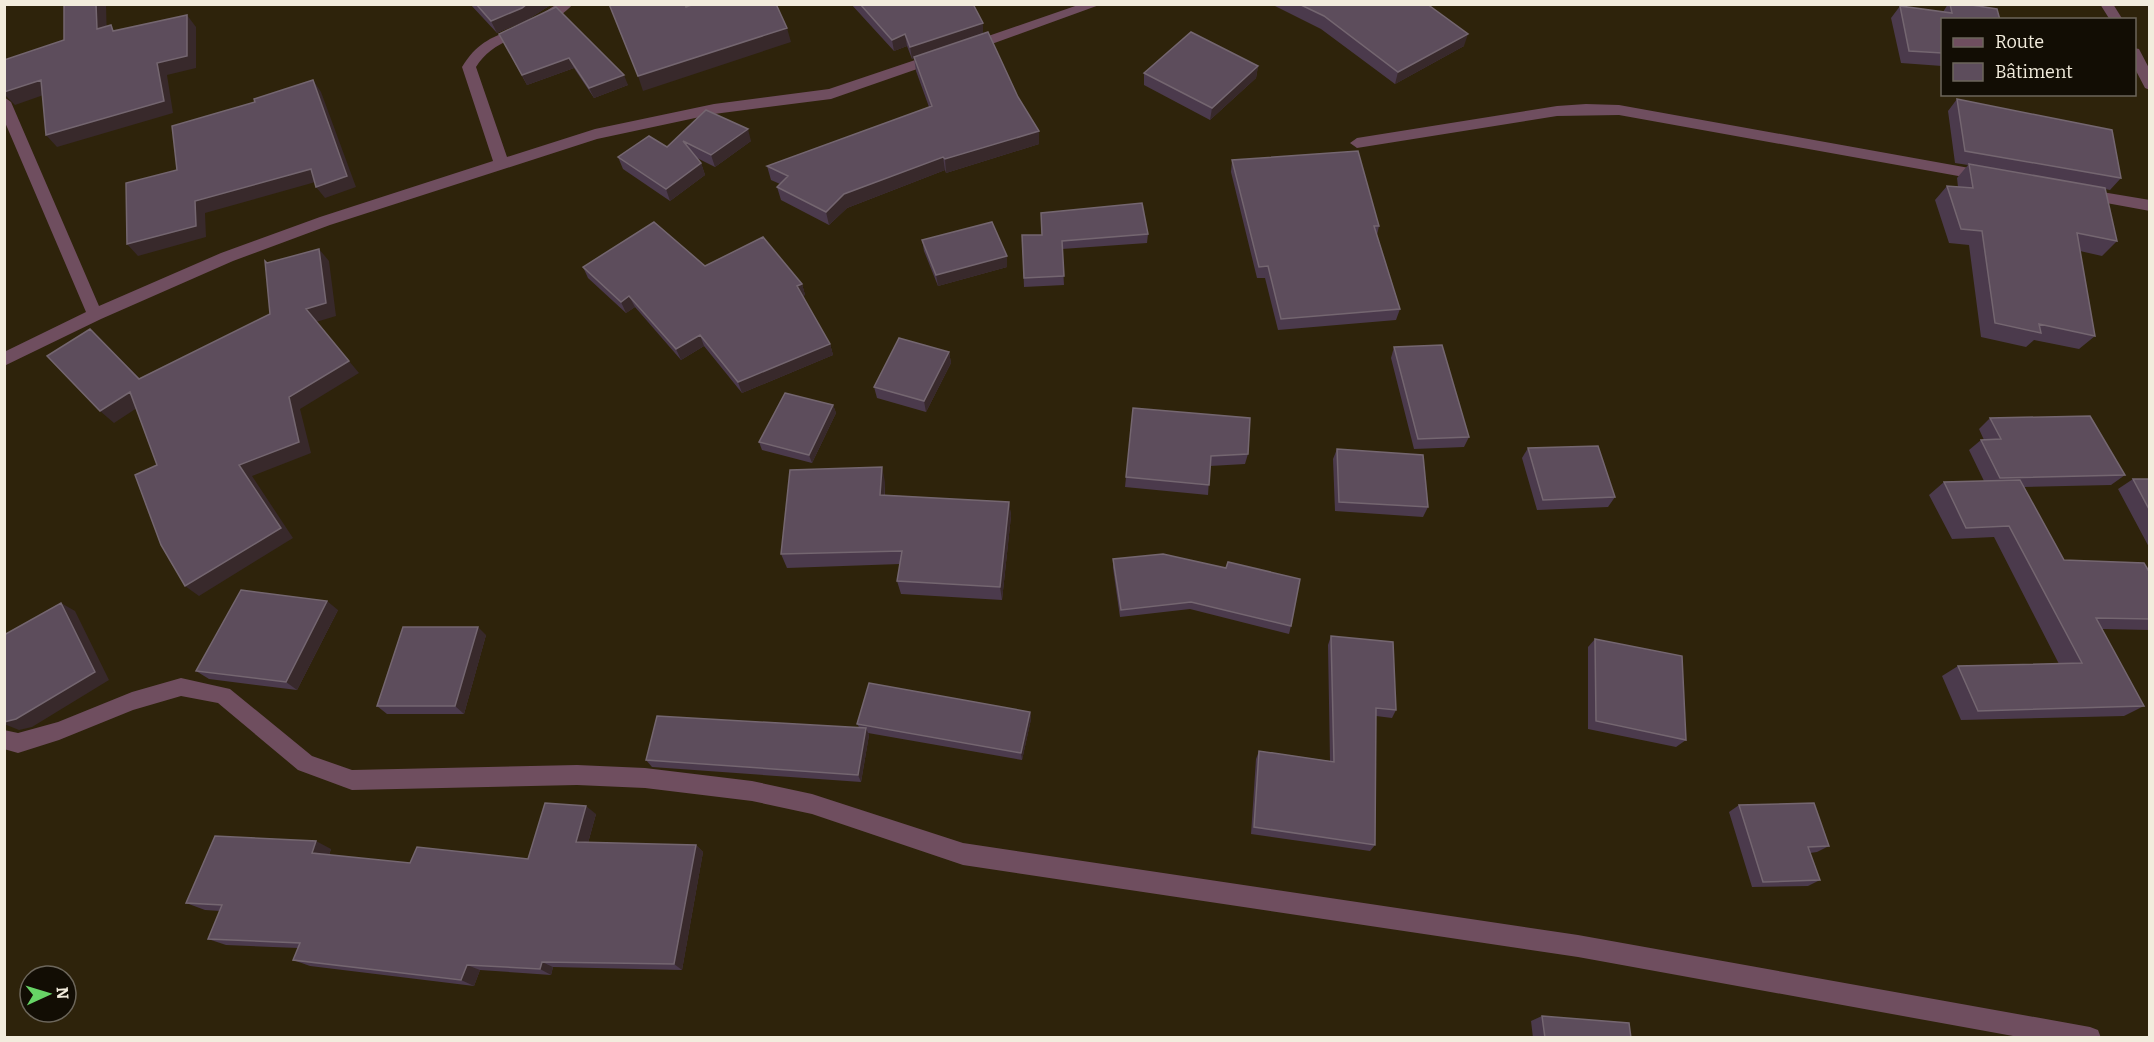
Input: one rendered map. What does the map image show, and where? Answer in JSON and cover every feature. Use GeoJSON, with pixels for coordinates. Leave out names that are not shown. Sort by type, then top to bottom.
{"type":"FeatureCollection","features":[{"type":"Feature","properties":{"kind":"street"},"geometry":{"type":"LineString","coordinates":[[502,165],[469,67],[476,53],[488,43],[533,24],[567,4]]}},
{"type":"Feature","properties":{"kind":"street"},"geometry":{"type":"LineString","coordinates":[[4,360],[95,315],[227,257],[325,221],[605,132],[714,109],[831,94],[1096,4]]}},
{"type":"Feature","properties":{"kind":"street"},"geometry":{"type":"LineString","coordinates":[[2106,4],[2116,18]]}},
{"type":"Feature","properties":{"kind":"street"},"geometry":{"type":"LineString","coordinates":[[2136,56],[2150,85]]}},
{"type":"Feature","properties":{"kind":"street"},"geometry":{"type":"LineString","coordinates":[[4,102],[95,315]]}},
{"type":"Feature","properties":{"kind":"street"},"geometry":{"type":"LineString","coordinates":[[1357,143],[1557,111],[1619,110],[1996,178]]}},
{"type":"Feature","properties":{"kind":"street"},"geometry":{"type":"LineString","coordinates":[[2067,191],[2150,206]]}},
{"type":"Feature","properties":{"kind":"street"},"geometry":{"type":"LineString","coordinates":[[4,739],[18,743],[48,734],[132,701],[181,687],[223,695],[305,763],[352,780],[577,775],[645,778],[752,791],[812,804],[963,854],[1578,946],[2090,1038]]}},
{"type":"Feature","properties":{"kind":"building"},"geometry":{"type":"Polygon","coordinates":[[[64,4],[96,4],[97,29],[111,25],[113,31],[187,15],[187,56],[157,63],[164,101],[46,135],[41,80],[4,92],[4,60],[64,40],[64,4]]]}},
{"type":"Feature","properties":{"kind":"building"},"geometry":{"type":"Polygon","coordinates":[[[476,4],[527,4],[491,21],[476,4]]]}},
{"type":"Feature","properties":{"kind":"building"},"geometry":{"type":"Polygon","coordinates":[[[609,4],[685,4],[686,7],[694,4],[776,4],[787,28],[638,76],[609,4]]]}},
{"type":"Feature","properties":{"kind":"building"},"geometry":{"type":"Polygon","coordinates":[[[860,4],[973,4],[983,23],[910,47],[905,34],[892,40],[860,4]]]}},
{"type":"Feature","properties":{"kind":"building"},"geometry":{"type":"Polygon","coordinates":[[[1299,4],[1427,4],[1468,34],[1398,72],[1324,16],[1299,4]]]}},
{"type":"Feature","properties":{"kind":"building"},"geometry":{"type":"Polygon","coordinates":[[[1950,4],[1965,4],[1997,9],[1999,18],[1941,18],[1941,53],[1909,51],[1900,6],[1952,13],[1950,4]]]}},
{"type":"Feature","properties":{"kind":"building"},"geometry":{"type":"Polygon","coordinates":[[[556,7],[624,75],[589,88],[569,58],[522,75],[499,34],[556,7]]]}},
{"type":"Feature","properties":{"kind":"building"},"geometry":{"type":"Polygon","coordinates":[[[988,32],[1018,97],[1039,131],[945,159],[943,157],[844,194],[826,212],[777,187],[788,176],[767,166],[932,106],[914,57],[988,32]]]}},
{"type":"Feature","properties":{"kind":"building"},"geometry":{"type":"Polygon","coordinates":[[[1191,32],[1258,66],[1212,108],[1144,73],[1191,32]]]}},
{"type":"Feature","properties":{"kind":"building"},"geometry":{"type":"Polygon","coordinates":[[[313,80],[347,176],[316,187],[311,169],[195,201],[196,226],[127,244],[126,183],[177,170],[172,126],[255,102],[254,99],[313,80]]]}},
{"type":"Feature","properties":{"kind":"building"},"geometry":{"type":"Polygon","coordinates":[[[1957,99],[2112,130],[2121,178],[1965,151],[1957,99]]]}},
{"type":"Feature","properties":{"kind":"building"},"geometry":{"type":"Polygon","coordinates":[[[706,110],[748,129],[711,155],[683,141],[701,163],[666,189],[618,157],[649,136],[667,147],[706,110]]]}},
{"type":"Feature","properties":{"kind":"building"},"geometry":{"type":"Polygon","coordinates":[[[1358,151],[1379,226],[1374,226],[1400,309],[1281,319],[1268,266],[1259,267],[1232,160],[1358,151]]]}},
{"type":"Feature","properties":{"kind":"building"},"geometry":{"type":"Polygon","coordinates":[[[1969,164],[2105,188],[2117,241],[2077,233],[2095,336],[2039,324],[2041,333],[1995,323],[1982,231],[1961,229],[1947,186],[1973,188],[1969,164]]]}},
{"type":"Feature","properties":{"kind":"building"},"geometry":{"type":"Polygon","coordinates":[[[1142,203],[1148,234],[1062,241],[1064,276],[1024,278],[1022,235],[1042,235],[1041,213],[1142,203]]]}},
{"type":"Feature","properties":{"kind":"building"},"geometry":{"type":"Polygon","coordinates":[[[654,222],[705,266],[763,237],[802,284],[797,286],[830,344],[738,382],[700,335],[676,349],[629,296],[621,302],[583,267],[654,222]]]}},
{"type":"Feature","properties":{"kind":"building"},"geometry":{"type":"Polygon","coordinates":[[[992,222],[1007,256],[936,275],[922,240],[992,222]]]}},
{"type":"Feature","properties":{"kind":"building"},"geometry":{"type":"Polygon","coordinates":[[[319,249],[326,303],[306,309],[349,361],[289,397],[299,442],[239,465],[281,528],[185,586],[161,545],[135,475],[157,465],[130,392],[100,411],[47,356],[90,329],[139,379],[270,314],[265,261],[267,263],[319,249]]]}},
{"type":"Feature","properties":{"kind":"building"},"geometry":{"type":"Polygon","coordinates":[[[899,338],[949,352],[924,401],[874,387],[899,338]]]}},
{"type":"Feature","properties":{"kind":"building"},"geometry":{"type":"Polygon","coordinates":[[[1442,345],[1469,437],[1418,439],[1394,347],[1442,345]]]}},
{"type":"Feature","properties":{"kind":"building"},"geometry":{"type":"Polygon","coordinates":[[[785,393],[833,405],[809,455],[759,442],[785,393]]]}},
{"type":"Feature","properties":{"kind":"building"},"geometry":{"type":"Polygon","coordinates":[[[1133,408],[1250,418],[1248,454],[1211,456],[1209,485],[1126,477],[1133,408]]]}},
{"type":"Feature","properties":{"kind":"building"},"geometry":{"type":"Polygon","coordinates":[[[2090,416],[2125,475],[2000,478],[1981,440],[2001,439],[1990,418],[2090,416]]]}},
{"type":"Feature","properties":{"kind":"building"},"geometry":{"type":"Polygon","coordinates":[[[1598,446],[1615,497],[1543,500],[1528,448],[1598,446]]]}},
{"type":"Feature","properties":{"kind":"building"},"geometry":{"type":"Polygon","coordinates":[[[1337,449],[1423,455],[1428,507],[1339,502],[1337,449]]]}},
{"type":"Feature","properties":{"kind":"building"},"geometry":{"type":"Polygon","coordinates":[[[882,467],[880,495],[1009,502],[1000,587],[897,581],[902,551],[781,554],[790,470],[882,467]]]}},
{"type":"Feature","properties":{"kind":"building"},"geometry":{"type":"Polygon","coordinates":[[[2133,479],[2150,479],[2150,511],[2133,479]]]}},
{"type":"Feature","properties":{"kind":"building"},"geometry":{"type":"Polygon","coordinates":[[[2020,480],[2064,560],[2144,563],[2150,573],[2150,619],[2096,618],[2144,706],[1978,711],[1958,666],[2082,663],[2009,526],[1966,528],[1944,482],[2020,480]]]}},
{"type":"Feature","properties":{"kind":"building"},"geometry":{"type":"Polygon","coordinates":[[[1163,554],[1226,568],[1228,562],[1300,579],[1291,626],[1191,602],[1121,610],[1113,559],[1163,554]]]}},
{"type":"Feature","properties":{"kind":"building"},"geometry":{"type":"Polygon","coordinates":[[[241,590],[327,601],[286,682],[196,671],[241,590]]]}},
{"type":"Feature","properties":{"kind":"building"},"geometry":{"type":"Polygon","coordinates":[[[61,603],[95,672],[16,719],[4,722],[4,635],[61,603]]]}},
{"type":"Feature","properties":{"kind":"building"},"geometry":{"type":"Polygon","coordinates":[[[403,627],[478,627],[455,706],[377,706],[403,627]]]}},
{"type":"Feature","properties":{"kind":"building"},"geometry":{"type":"Polygon","coordinates":[[[1331,636],[1393,642],[1396,710],[1376,708],[1375,845],[1254,827],[1259,751],[1334,762],[1331,636]]]}},
{"type":"Feature","properties":{"kind":"building"},"geometry":{"type":"Polygon","coordinates":[[[1595,639],[1682,656],[1686,740],[1596,721],[1595,639]]]}},
{"type":"Feature","properties":{"kind":"building"},"geometry":{"type":"Polygon","coordinates":[[[869,683],[1030,712],[1021,753],[857,724],[869,683]]]}},
{"type":"Feature","properties":{"kind":"building"},"geometry":{"type":"Polygon","coordinates":[[[657,716],[866,728],[858,775],[646,760],[657,716]]]}},
{"type":"Feature","properties":{"kind":"building"},"geometry":{"type":"Polygon","coordinates":[[[545,803],[586,806],[576,842],[696,845],[674,964],[542,962],[540,969],[467,965],[461,980],[293,960],[300,943],[208,939],[222,905],[186,903],[215,836],[316,841],[312,853],[410,863],[417,847],[528,859],[545,803]]]}},
{"type":"Feature","properties":{"kind":"building"},"geometry":{"type":"Polygon","coordinates":[[[1814,803],[1829,846],[1808,847],[1820,880],[1763,882],[1739,805],[1814,803]]]}},
{"type":"Feature","properties":{"kind":"building"},"geometry":{"type":"Polygon","coordinates":[[[1542,1016],[1629,1023],[1631,1038],[1545,1038],[1542,1016]]]}}]}
